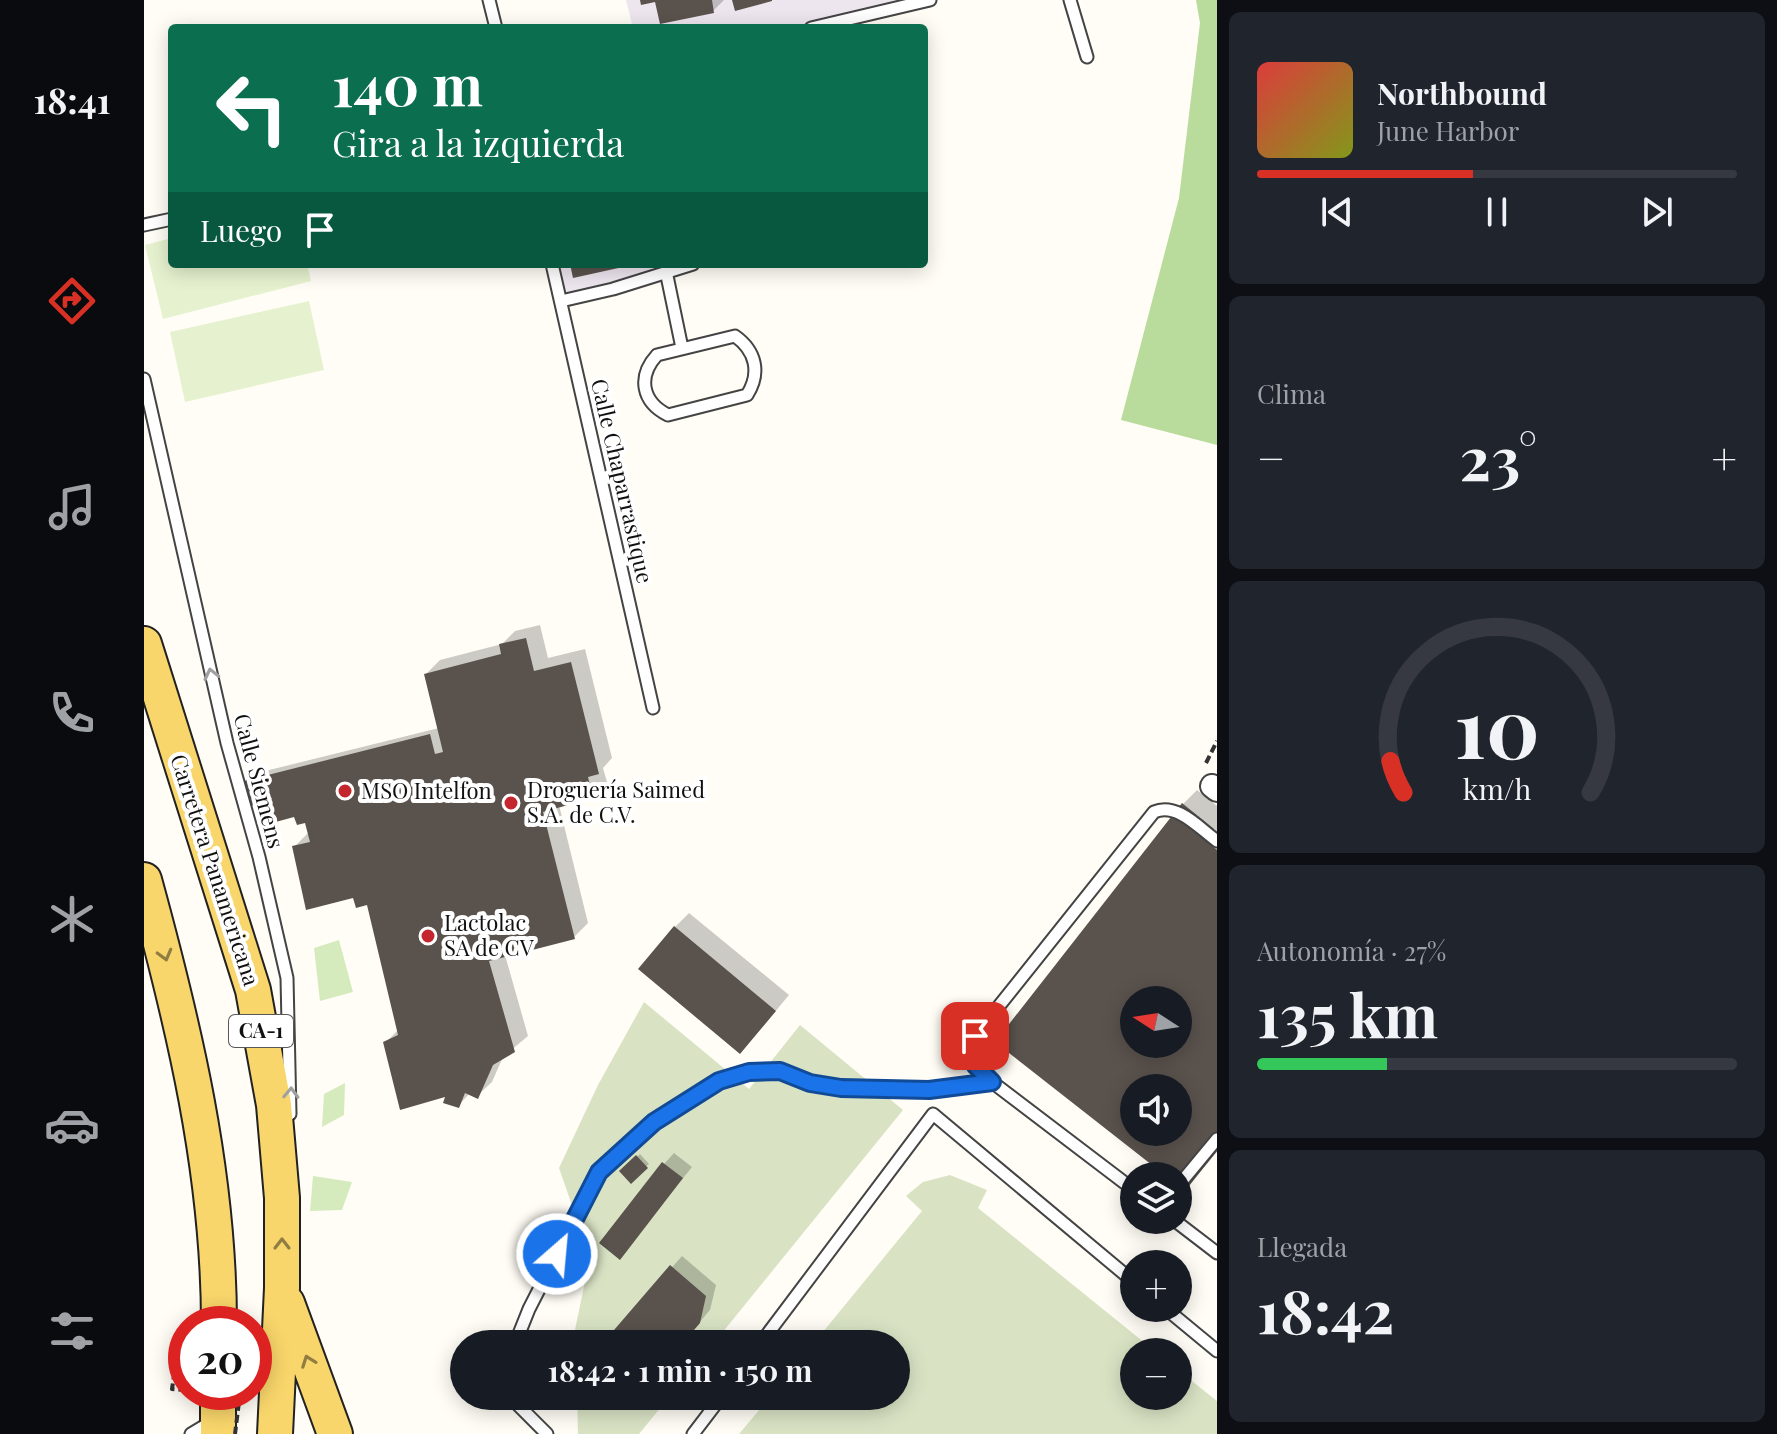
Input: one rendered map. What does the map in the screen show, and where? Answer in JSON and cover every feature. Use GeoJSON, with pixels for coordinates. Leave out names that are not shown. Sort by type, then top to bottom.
{"type":"FeatureCollection","features":[{"type":"Feature","properties":{"kind":"main road","name":"Carretera Panamericana"},"geometry":{"type":"LineString","coordinates":[[144,644],[253,990],[274,1105],[282,1198],[282,1288],[275,1434]]}},
{"type":"Feature","properties":{"kind":"main road"},"geometry":{"type":"LineString","coordinates":[[144,880],[194,1077],[216,1246],[218,1306]]}},
{"type":"Feature","properties":{"kind":"main road"},"geometry":{"type":"LineString","coordinates":[[282,1288],[335,1434]]}},
{"type":"Feature","properties":{"kind":"lane"},"geometry":{"type":"LineString","coordinates":[[489,0],[495,24]]}},
{"type":"Feature","properties":{"kind":"lane"},"geometry":{"type":"LineString","coordinates":[[828,24],[930,0]]}},
{"type":"Feature","properties":{"kind":"lane"},"geometry":{"type":"LineString","coordinates":[[1070,0],[1087,57]]}},
{"type":"Feature","properties":{"kind":"lane"},"geometry":{"type":"LineString","coordinates":[[144,225],[168,220]]}},
{"type":"Feature","properties":{"kind":"lane","name":"Calle Chaparrastique"},"geometry":{"type":"LineString","coordinates":[[553,268],[653,708]]}},
{"type":"Feature","properties":{"kind":"lane"},"geometry":{"type":"LineString","coordinates":[[561,301],[613,289],[678,268]]}},
{"type":"Feature","properties":{"kind":"lane"},"geometry":{"type":"LineString","coordinates":[[666,271],[682,348]]}},
{"type":"Feature","properties":{"kind":"lane"},"geometry":{"type":"LineString","coordinates":[[735,336],[743,341],[750,349],[756,368],[747,395],[668,415],[657,410],[648,400],[644,376],[657,355],[682,348],[735,336]]}},
{"type":"Feature","properties":{"kind":"lane","name":"Calle Siemens"},"geometry":{"type":"LineString","coordinates":[[144,379],[227,743],[259,857],[287,978],[290,1123]]}},
{"type":"Feature","properties":{"kind":"lane"},"geometry":{"type":"LineString","coordinates":[[1120,1179],[992,1082],[970,1056],[975,1036],[1154,812],[1164,808],[1174,809],[1217,841]]}},
{"type":"Feature","properties":{"kind":"lane"},"geometry":{"type":"LineString","coordinates":[[521,1330],[599,1172],[654,1122],[719,1081],[749,1072],[780,1071],[810,1083],[841,1088],[929,1090],[992,1082]]}},
{"type":"Feature","properties":{"kind":"lane"},"geometry":{"type":"LineString","coordinates":[[771,1330],[933,1114],[1120,1270]]}},
{"type":"Feature","properties":{"kind":"lane"},"geometry":{"type":"LineString","coordinates":[[282,1198],[288,1138]]}},
{"type":"Feature","properties":{"kind":"lane"},"geometry":{"type":"LineString","coordinates":[[1192,1169],[1217,1139]]}},
{"type":"Feature","properties":{"kind":"lane"},"geometry":{"type":"LineString","coordinates":[[1192,1234],[1217,1253]]}},
{"type":"Feature","properties":{"kind":"lane"},"geometry":{"type":"LineString","coordinates":[[1182,1322],[1217,1351]]}},
{"type":"Feature","properties":{"kind":"lane"},"geometry":{"type":"LineString","coordinates":[[523,1410],[547,1434]]}},
{"type":"Feature","properties":{"kind":"lane"},"geometry":{"type":"LineString","coordinates":[[693,1434],[711,1410]]}},
{"type":"Feature","properties":{"kind":"path"},"geometry":{"type":"LineString","coordinates":[[216,1417],[240,1394],[216,1417]]}},
{"type":"Feature","properties":{"kind":"shaded area"},"geometry":{"type":"Polygon","coordinates":[[[626,0],[930,0],[828,24],[632,24],[626,0]]]}},
{"type":"Feature","properties":{"kind":"shaded area"},"geometry":{"type":"Polygon","coordinates":[[[553,268],[679,268],[561,301],[553,268]]]}},
{"type":"Feature","properties":{"kind":"green space"},"geometry":{"type":"Polygon","coordinates":[[[1196,0],[1217,0],[1217,445],[1121,420],[1179,198],[1200,23],[1196,0]]]}},
{"type":"Feature","properties":{"kind":"green space"},"geometry":{"type":"Polygon","coordinates":[[[168,239],[168,268],[308,268],[311,281],[163,319],[145,245],[168,239]]]}},
{"type":"Feature","properties":{"kind":"green space"},"geometry":{"type":"Polygon","coordinates":[[[309,301],[324,370],[185,402],[170,332],[309,301]]]}},
{"type":"Feature","properties":{"kind":"green space"},"geometry":{"type":"Polygon","coordinates":[[[339,940],[353,992],[320,1001],[314,948],[339,940]]]}},
{"type":"Feature","properties":{"kind":"green space"},"geometry":{"type":"Polygon","coordinates":[[[644,1002],[749,1089],[800,1025],[903,1110],[724,1330],[575,1330],[586,1277],[574,1211],[559,1168],[598,1085],[644,1002]]]}},
{"type":"Feature","properties":{"kind":"green space"},"geometry":{"type":"Polygon","coordinates":[[[345,1083],[344,1115],[322,1127],[324,1094],[345,1083]]]}},
{"type":"Feature","properties":{"kind":"green space"},"geometry":{"type":"Polygon","coordinates":[[[950,1175],[987,1190],[978,1208],[1139,1338],[1120,1338],[1120,1410],[1192,1410],[1192,1381],[1217,1401],[1217,1434],[739,1434],[759,1410],[910,1410],[910,1330],[824,1330],[922,1211],[906,1196],[923,1182],[950,1175]]]}},
{"type":"Feature","properties":{"kind":"green space"},"geometry":{"type":"Polygon","coordinates":[[[313,1176],[352,1182],[342,1210],[310,1211],[313,1176]]]}},
{"type":"Feature","properties":{"kind":"green space"},"geometry":{"type":"Polygon","coordinates":[[[577,1410],[659,1410],[639,1434],[578,1434],[577,1410]]]}},
{"type":"Feature","properties":{"kind":"building"},"geometry":{"type":"Polygon","coordinates":[[[640,0],[712,0],[714,13],[660,24],[655,2],[641,5],[640,0]]]}},
{"type":"Feature","properties":{"kind":"building"},"geometry":{"type":"Polygon","coordinates":[[[732,0],[772,0],[772,1],[735,11],[732,0]]]}},
{"type":"Feature","properties":{"kind":"building"},"geometry":{"type":"Polygon","coordinates":[[[571,268],[618,268],[573,278],[571,268]]]}},
{"type":"Feature","properties":{"kind":"building"},"geometry":{"type":"Polygon","coordinates":[[[526,638],[534,671],[571,662],[599,774],[588,777],[593,798],[543,812],[575,939],[489,961],[515,1052],[493,1065],[478,1099],[465,1093],[459,1108],[443,1103],[445,1097],[400,1110],[383,1042],[398,1035],[367,905],[356,908],[353,898],[306,910],[292,846],[310,842],[305,823],[297,825],[294,817],[272,823],[267,802],[250,806],[244,781],[430,734],[435,754],[443,752],[424,674],[501,654],[499,644],[526,638]]]}},
{"type":"Feature","properties":{"kind":"building"},"geometry":{"type":"Polygon","coordinates":[[[1182,803],[1214,829],[1205,840],[1217,850],[1217,1151],[1192,1182],[1192,1162],[1148,1162],[1128,1146],[1192,1146],[1192,1074],[1120,1074],[1120,1140],[995,1042],[1182,803]]]}},
{"type":"Feature","properties":{"kind":"building"},"geometry":{"type":"Polygon","coordinates":[[[674,926],[776,1011],[740,1054],[638,969],[674,926]]]}},
{"type":"Feature","properties":{"kind":"building"},"geometry":{"type":"Polygon","coordinates":[[[636,1155],[648,1168],[631,1184],[619,1171],[636,1155]]]}},
{"type":"Feature","properties":{"kind":"building"},"geometry":{"type":"Polygon","coordinates":[[[662,1162],[683,1178],[620,1260],[599,1243],[662,1162]]]}},
{"type":"Feature","properties":{"kind":"building"},"geometry":{"type":"Polygon","coordinates":[[[670,1265],[706,1296],[700,1323],[694,1330],[614,1330],[670,1265]]]}},
{"type":"Feature","properties":{"kind":"place","name":"MSO Intelfon"},"geometry":{"type":"Point","coordinates":[345,791]}},
{"type":"Feature","properties":{"kind":"place","name":"Droguería Saimed S.A. de C.V."},"geometry":{"type":"Point","coordinates":[511,803]}},
{"type":"Feature","properties":{"kind":"place","name":"Lactolac SA de CV"},"geometry":{"type":"Point","coordinates":[428,936]}},
{"type":"Feature","properties":{"kind":"route"},"geometry":{"type":"LineString","coordinates":[[557,1254],[599,1172],[654,1122],[719,1081],[749,1072],[780,1071],[810,1083],[841,1088],[929,1090],[992,1082],[970,1056],[975,1036]]}}]}
